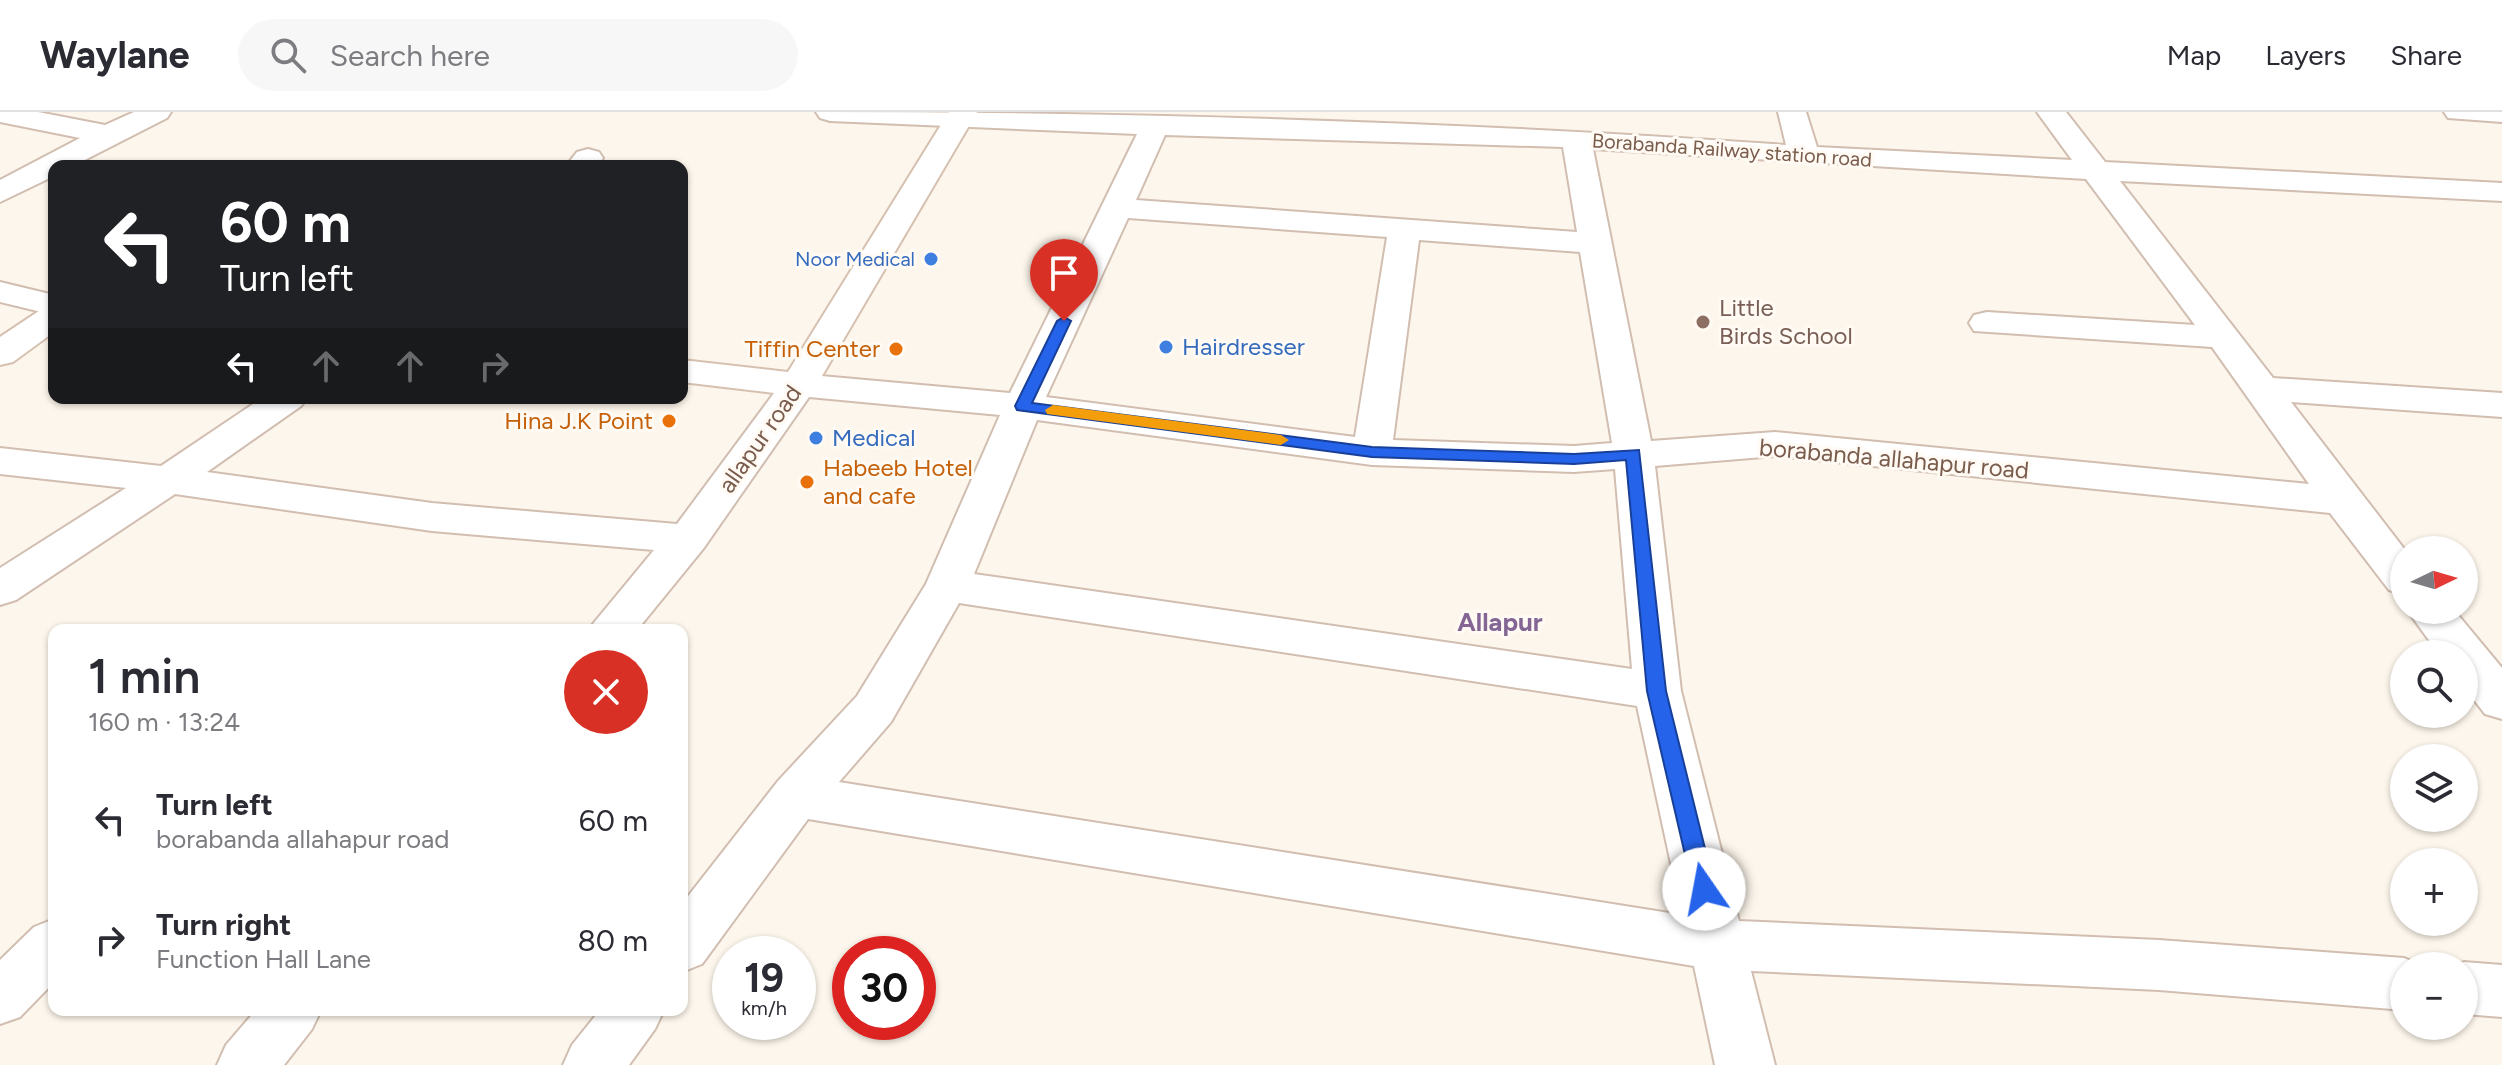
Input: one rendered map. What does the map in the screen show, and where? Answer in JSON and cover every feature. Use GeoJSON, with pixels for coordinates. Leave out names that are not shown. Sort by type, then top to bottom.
{"type":"FeatureCollection","features":[{"type":"Feature","properties":{"kind":"street"},"geometry":{"type":"LineString","coordinates":[[61,160],[157,112]]}},
{"type":"Feature","properties":{"kind":"street","name":"Borabanda Railway station road"},"geometry":{"type":"LineString","coordinates":[[830,112],[962,114],[1155,126],[1255,120],[1555,129],[1804,155],[2502,192]]}},
{"type":"Feature","properties":{"kind":"street"},"geometry":{"type":"LineString","coordinates":[[1792,112],[1804,155]]}},
{"type":"Feature","properties":{"kind":"street"},"geometry":{"type":"LineString","coordinates":[[2051,112],[2390,561]]}},
{"type":"Feature","properties":{"kind":"street"},"geometry":{"type":"LineString","coordinates":[[2458,112],[2502,113]]}},
{"type":"Feature","properties":{"kind":"street"},"geometry":{"type":"LineString","coordinates":[[0,113],[108,135]]}},
{"type":"Feature","properties":{"kind":"street","name":"allapur road"},"geometry":{"type":"LineString","coordinates":[[616,624],[688,539],[799,385],[962,114]]}},
{"type":"Feature","properties":{"kind":"street"},"geometry":{"type":"LineString","coordinates":[[688,939],[796,796],[874,709],[947,586],[1023,406],[1119,208],[1155,126]]}},
{"type":"Feature","properties":{"kind":"street"},"geometry":{"type":"LineString","coordinates":[[1555,129],[1596,243],[1634,454],[1662,723],[1686,805],[1745,1065]]}},
{"type":"Feature","properties":{"kind":"street"},"geometry":{"type":"LineString","coordinates":[[0,193],[48,167]]}},
{"type":"Feature","properties":{"kind":"street"},"geometry":{"type":"LineString","coordinates":[[1119,208],[1596,243]]}},
{"type":"Feature","properties":{"kind":"street"},"geometry":{"type":"LineString","coordinates":[[1372,452],[1404,230]]}},
{"type":"Feature","properties":{"kind":"street"},"geometry":{"type":"LineString","coordinates":[[0,292],[48,304]]}},
{"type":"Feature","properties":{"kind":"street"},"geometry":{"type":"LineString","coordinates":[[0,354],[48,320]]}},
{"type":"Feature","properties":{"kind":"street"},"geometry":{"type":"LineString","coordinates":[[1987,323],[2221,337]]}},
{"type":"Feature","properties":{"kind":"street","name":"borabanda allahapur road"},"geometry":{"type":"LineString","coordinates":[[688,372],[1023,406],[1372,452],[1574,459],[1775,444],[2342,501]]}},
{"type":"Feature","properties":{"kind":"street"},"geometry":{"type":"LineString","coordinates":[[2262,389],[2502,405]]}},
{"type":"Feature","properties":{"kind":"street"},"geometry":{"type":"LineString","coordinates":[[0,589],[279,404]]}},
{"type":"Feature","properties":{"kind":"street"},"geometry":{"type":"LineString","coordinates":[[0,461],[168,480],[432,517],[688,539]]}},
{"type":"Feature","properties":{"kind":"street"},"geometry":{"type":"LineString","coordinates":[[947,586],[1657,691]]}},
{"type":"Feature","properties":{"kind":"street"},"geometry":{"type":"LineString","coordinates":[[2440,624],[2502,701]]}},
{"type":"Feature","properties":{"kind":"street"},"geometry":{"type":"LineString","coordinates":[[796,796],[1716,945],[2159,965],[2390,983]]}},
{"type":"Feature","properties":{"kind":"street"},"geometry":{"type":"LineString","coordinates":[[0,998],[48,950]]}},
{"type":"Feature","properties":{"kind":"street"},"geometry":{"type":"LineString","coordinates":[[2478,989],[2502,991]]}},
{"type":"Feature","properties":{"kind":"street"},"geometry":{"type":"LineString","coordinates":[[247,1065],[287,1016]]}},
{"type":"Feature","properties":{"kind":"street"},"geometry":{"type":"LineString","coordinates":[[593,1065],[630,1016]]}},
{"type":"Feature","properties":{"kind":"slow traffic"},"geometry":{"type":"LineString","coordinates":[[1053,410],[1281,440]]}},
{"type":"Feature","properties":{"kind":"place","name":"Noor Medical"},"geometry":{"type":"Point","coordinates":[931,259]}},
{"type":"Feature","properties":{"kind":"place","name":"Little Birds School"},"geometry":{"type":"Point","coordinates":[1703,322]}},
{"type":"Feature","properties":{"kind":"place","name":"Hairdresser"},"geometry":{"type":"Point","coordinates":[1166,347]}},
{"type":"Feature","properties":{"kind":"place","name":"Tiffin Center"},"geometry":{"type":"Point","coordinates":[896,349]}},
{"type":"Feature","properties":{"kind":"place","name":"Hina J.K Point"},"geometry":{"type":"Point","coordinates":[669,421]}},
{"type":"Feature","properties":{"kind":"place","name":"Medical"},"geometry":{"type":"Point","coordinates":[816,438]}},
{"type":"Feature","properties":{"kind":"place","name":"Habeeb Hotel and cafe"},"geometry":{"type":"Point","coordinates":[807,482]}},
{"type":"Feature","properties":{"kind":"district","name":"Allapur"},"geometry":{"type":"Point","coordinates":[1500,622]}},
{"type":"Feature","properties":{"kind":"route"},"geometry":{"type":"LineString","coordinates":[[1064,321],[1023,406],[1372,452],[1574,459],[1634,454],[1662,723],[1686,805],[1704,889]]}}]}
